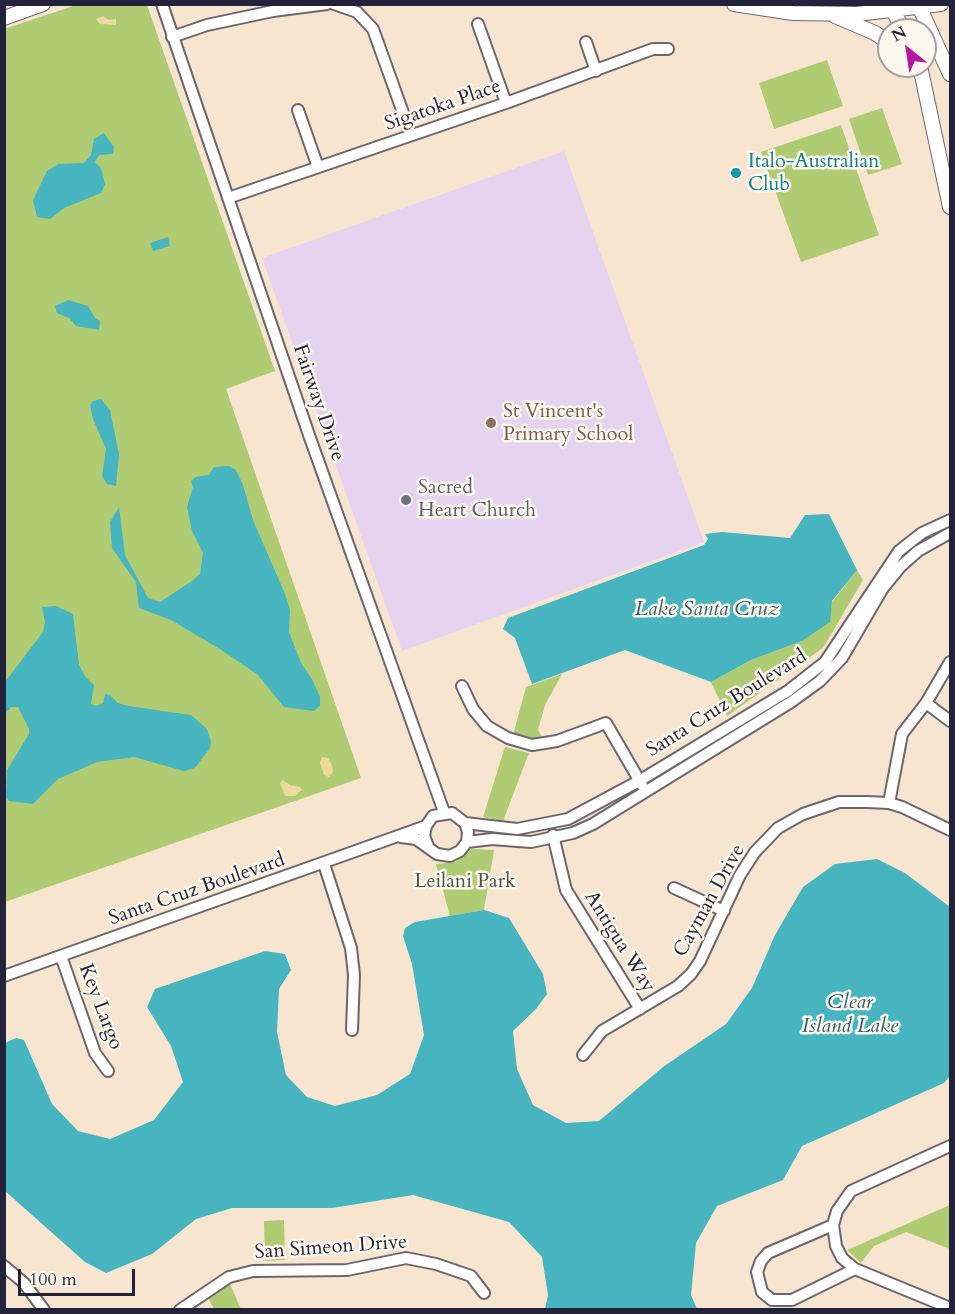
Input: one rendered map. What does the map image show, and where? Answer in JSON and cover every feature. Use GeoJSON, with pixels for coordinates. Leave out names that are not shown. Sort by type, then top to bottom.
{"type":"FeatureCollection","features":[{"type":"Feature","properties":{"kind":"main road"},"geometry":{"type":"LineString","coordinates":[[4,18],[43,4]]}},
{"type":"Feature","properties":{"kind":"main road"},"geometry":{"type":"LineString","coordinates":[[734,4],[793,13],[832,14],[941,4]]}},
{"type":"Feature","properties":{"kind":"main road"},"geometry":{"type":"LineString","coordinates":[[918,6],[951,74]]}},
{"type":"Feature","properties":{"kind":"main road"},"geometry":{"type":"LineString","coordinates":[[832,14],[877,34]]}},
{"type":"Feature","properties":{"kind":"main road"},"geometry":{"type":"LineString","coordinates":[[922,78],[926,83]]}},
{"type":"Feature","properties":{"kind":"main road"},"geometry":{"type":"LineString","coordinates":[[924,78],[951,207]]}},
{"type":"Feature","properties":{"kind":"street","name":"Fairway Drive"},"geometry":{"type":"LineString","coordinates":[[162,4],[305,425],[444,812]]}},
{"type":"Feature","properties":{"kind":"street"},"geometry":{"type":"LineString","coordinates":[[172,37],[207,25],[273,11],[327,4]]}},
{"type":"Feature","properties":{"kind":"street"},"geometry":{"type":"LineString","coordinates":[[334,4],[357,12],[373,29],[411,135]]}},
{"type":"Feature","properties":{"kind":"street"},"geometry":{"type":"LineString","coordinates":[[478,24],[506,103]]}},
{"type":"Feature","properties":{"kind":"street"},"geometry":{"type":"LineString","coordinates":[[586,42],[596,71]]}},
{"type":"Feature","properties":{"kind":"street","name":"Sigatoka Place"},"geometry":{"type":"LineString","coordinates":[[228,198],[506,103],[653,49],[669,49]]}},
{"type":"Feature","properties":{"kind":"street"},"geometry":{"type":"LineString","coordinates":[[298,110],[318,167]]}},
{"type":"Feature","properties":{"kind":"street","name":"Santa Cruz Boulevard"},"geometry":{"type":"LineString","coordinates":[[465,823],[517,829],[550,824],[587,810],[788,691],[816,671],[835,651],[890,561],[911,541],[951,520]]}},
{"type":"Feature","properties":{"kind":"street","name":"Santa Cruz Boulevard"},"geometry":{"type":"LineString","coordinates":[[467,842],[554,839],[593,824],[820,681],[842,658],[891,577],[918,551],[951,533]]}},
{"type":"Feature","properties":{"kind":"street"},"geometry":{"type":"LineString","coordinates":[[911,541],[918,551]]}},
{"type":"Feature","properties":{"kind":"street"},"geometry":{"type":"LineString","coordinates":[[889,803],[902,734],[926,703],[951,663]]}},
{"type":"Feature","properties":{"kind":"street"},"geometry":{"type":"LineString","coordinates":[[462,686],[473,709],[487,726],[508,738],[532,745],[557,741],[606,723],[646,791]]}},
{"type":"Feature","properties":{"kind":"street"},"geometry":{"type":"LineString","coordinates":[[926,703],[951,721]]}},
{"type":"Feature","properties":{"kind":"street","name":"Cayman Drive"},"geometry":{"type":"LineString","coordinates":[[583,1055],[602,1031],[678,987],[691,974],[700,962],[740,875],[755,852],[778,828],[803,814],[839,802],[889,803],[928,817],[951,830]]}},
{"type":"Feature","properties":{"kind":"street"},"geometry":{"type":"LineString","coordinates":[[401,837],[416,839],[437,854],[450,856],[460,851],[467,842],[468,832],[465,823],[456,814],[444,812],[433,816],[426,826],[424,836],[428,846]]}},
{"type":"Feature","properties":{"kind":"street","name":"Antigua Way"},"geometry":{"type":"LineString","coordinates":[[550,824],[566,890],[640,1010]]}},
{"type":"Feature","properties":{"kind":"street","name":"Santa Cruz Boulevard"},"geometry":{"type":"LineString","coordinates":[[4,976],[401,837],[426,826]]}},
{"type":"Feature","properties":{"kind":"street"},"geometry":{"type":"LineString","coordinates":[[324,864],[351,948],[354,975],[352,1030]]}},
{"type":"Feature","properties":{"kind":"street"},"geometry":{"type":"LineString","coordinates":[[674,888],[724,911]]}},
{"type":"Feature","properties":{"kind":"street","name":"Key Largo"},"geometry":{"type":"LineString","coordinates":[[61,956],[95,1053],[108,1071]]}},
{"type":"Feature","properties":{"kind":"street"},"geometry":{"type":"LineString","coordinates":[[951,1146],[851,1191],[837,1211],[833,1225],[836,1246],[842,1258],[855,1269],[951,1308]]}},
{"type":"Feature","properties":{"kind":"street"},"geometry":{"type":"LineString","coordinates":[[833,1225],[768,1253],[760,1261],[757,1272],[762,1292],[772,1300],[792,1300],[855,1269]]}},
{"type":"Feature","properties":{"kind":"street","name":"San Simeon Drive"},"geometry":{"type":"LineString","coordinates":[[180,1310],[229,1277],[253,1271],[347,1270],[406,1258],[436,1264],[471,1276],[484,1293]]}},
{"type":"Feature","properties":{"kind":"street"},"geometry":{"type":"LineString","coordinates":[[4,1266],[24,1282],[44,1310]]}},
{"type":"Feature","properties":{"kind":"shaded area","name":"St Vincent's Primary School"},"geometry":{"type":"Polygon","coordinates":[[[564,151],[704,542],[402,651],[262,258],[564,151]]]}},
{"type":"Feature","properties":{"kind":"green space"},"geometry":{"type":"Polygon","coordinates":[[[76,5],[147,5],[275,371],[226,389],[361,778],[5,902],[4,29],[76,5]]]}},
{"type":"Feature","properties":{"kind":"green space"},"geometry":{"type":"Polygon","coordinates":[[[827,60],[843,106],[774,129],[759,83],[827,60]]]}},
{"type":"Feature","properties":{"kind":"green space"},"geometry":{"type":"Polygon","coordinates":[[[882,108],[902,164],[868,175],[849,119],[882,108]]]}},
{"type":"Feature","properties":{"kind":"green space"},"geometry":{"type":"Polygon","coordinates":[[[841,125],[879,235],[801,262],[761,152],[841,125]]]}},
{"type":"Feature","properties":{"kind":"green space"},"geometry":{"type":"Polygon","coordinates":[[[857,570],[863,580],[823,648],[727,716],[711,682],[751,660],[802,641],[857,570]]]}},
{"type":"Feature","properties":{"kind":"green space"},"geometry":{"type":"Polygon","coordinates":[[[562,674],[545,705],[538,730],[544,740],[513,735],[526,687],[562,674]]]}},
{"type":"Feature","properties":{"kind":"green space"},"geometry":{"type":"Polygon","coordinates":[[[505,747],[529,753],[503,821],[483,817],[505,747]]]}},
{"type":"Feature","properties":{"kind":"green space","name":"Leilani Park"},"geometry":{"type":"Polygon","coordinates":[[[472,849],[494,850],[484,910],[450,916],[436,864],[456,862],[472,849]]]}},
{"type":"Feature","properties":{"kind":"green space"},"geometry":{"type":"Polygon","coordinates":[[[950,1205],[950,1249],[906,1232],[874,1246],[861,1263],[847,1250],[950,1205]]]}},
{"type":"Feature","properties":{"kind":"green space"},"geometry":{"type":"Polygon","coordinates":[[[284,1220],[285,1260],[265,1261],[264,1221],[284,1220]]]}},
{"type":"Feature","properties":{"kind":"green space"},"geometry":{"type":"Polygon","coordinates":[[[229,1282],[241,1309],[214,1309],[207,1296],[229,1282]]]}},
{"type":"Feature","properties":{"kind":"sand"},"geometry":{"type":"Polygon","coordinates":[[[103,16],[109,20],[116,19],[116,25],[100,24],[96,19],[103,16]]]}},
{"type":"Feature","properties":{"kind":"sand"},"geometry":{"type":"Polygon","coordinates":[[[322,757],[328,758],[332,766],[333,772],[329,777],[324,775],[320,763],[322,757]]]}},
{"type":"Feature","properties":{"kind":"sand"},"geometry":{"type":"Polygon","coordinates":[[[283,780],[302,790],[295,796],[285,796],[280,783],[283,780]]]}},
{"type":"Feature","properties":{"kind":"water"},"geometry":{"type":"Polygon","coordinates":[[[104,133],[114,147],[113,154],[99,155],[95,162],[101,168],[105,184],[101,193],[64,208],[50,219],[37,217],[33,200],[47,171],[58,164],[84,163],[91,155],[94,139],[104,133]]]}},
{"type":"Feature","properties":{"kind":"water"},"geometry":{"type":"Polygon","coordinates":[[[168,237],[170,246],[153,251],[150,243],[168,237]]]}},
{"type":"Feature","properties":{"kind":"water"},"geometry":{"type":"Polygon","coordinates":[[[68,300],[88,306],[95,318],[100,321],[99,330],[76,326],[69,318],[57,313],[55,306],[68,300]]]}},
{"type":"Feature","properties":{"kind":"water"},"geometry":{"type":"Polygon","coordinates":[[[101,399],[110,410],[119,454],[116,486],[107,484],[102,476],[106,449],[93,419],[90,405],[93,401],[101,399]]]}},
{"type":"Feature","properties":{"kind":"water"},"geometry":{"type":"Polygon","coordinates":[[[229,466],[236,470],[243,485],[253,520],[285,594],[290,610],[289,632],[301,663],[320,697],[320,706],[314,711],[284,707],[258,675],[220,649],[171,620],[139,608],[136,582],[112,548],[110,522],[119,507],[125,555],[148,598],[160,602],[192,581],[200,574],[203,553],[192,531],[187,507],[193,487],[191,481],[196,477],[209,475],[214,467],[229,466]]]}},
{"type":"Feature","properties":{"kind":"water","name":"Lake Santa Cruz"},"geometry":{"type":"Polygon","coordinates":[[[829,514],[857,570],[832,601],[830,622],[802,641],[751,660],[711,682],[625,650],[532,684],[515,638],[503,629],[508,618],[704,545],[708,539],[705,534],[722,532],[790,538],[805,515],[829,514]]]}},
{"type":"Feature","properties":{"kind":"water"},"geometry":{"type":"Polygon","coordinates":[[[56,606],[73,614],[79,665],[94,685],[91,704],[96,706],[103,703],[105,694],[110,695],[118,703],[128,706],[191,715],[207,729],[211,742],[210,748],[195,768],[184,771],[134,757],[97,762],[58,779],[33,804],[9,801],[6,797],[7,770],[29,734],[29,729],[18,707],[11,707],[5,714],[5,682],[43,632],[45,622],[42,607],[56,606]]]}},
{"type":"Feature","properties":{"kind":"water","name":"Clear Island Lake"},"geometry":{"type":"Polygon","coordinates":[[[877,859],[905,873],[950,907],[950,1076],[944,1083],[802,1146],[783,1180],[717,1206],[696,1243],[691,1295],[697,1309],[545,1309],[548,1295],[542,1257],[509,1222],[413,1195],[332,1208],[232,1208],[196,1219],[152,1254],[106,1273],[85,1262],[5,1191],[5,1043],[16,1038],[24,1040],[52,1104],[78,1131],[110,1139],[154,1120],[183,1082],[171,1046],[147,1007],[155,989],[265,951],[285,954],[291,970],[279,989],[277,1032],[286,1075],[307,1097],[335,1106],[377,1095],[410,1074],[424,1035],[412,964],[403,936],[405,928],[415,922],[484,910],[509,918],[543,974],[547,994],[536,1009],[513,1031],[517,1069],[533,1105],[566,1123],[599,1121],[663,1067],[726,1024],[752,988],[775,935],[803,887],[835,864],[877,859]]]}},
{"type":"Feature","properties":{"kind":"place","name":"Italo-Australian Club"},"geometry":{"type":"Point","coordinates":[736,173]}},
{"type":"Feature","properties":{"kind":"place","name":"St Vincent's Primary School"},"geometry":{"type":"Point","coordinates":[491,423]}},
{"type":"Feature","properties":{"kind":"place","name":"Sacred Heart Church"},"geometry":{"type":"Point","coordinates":[406,500]}}]}
